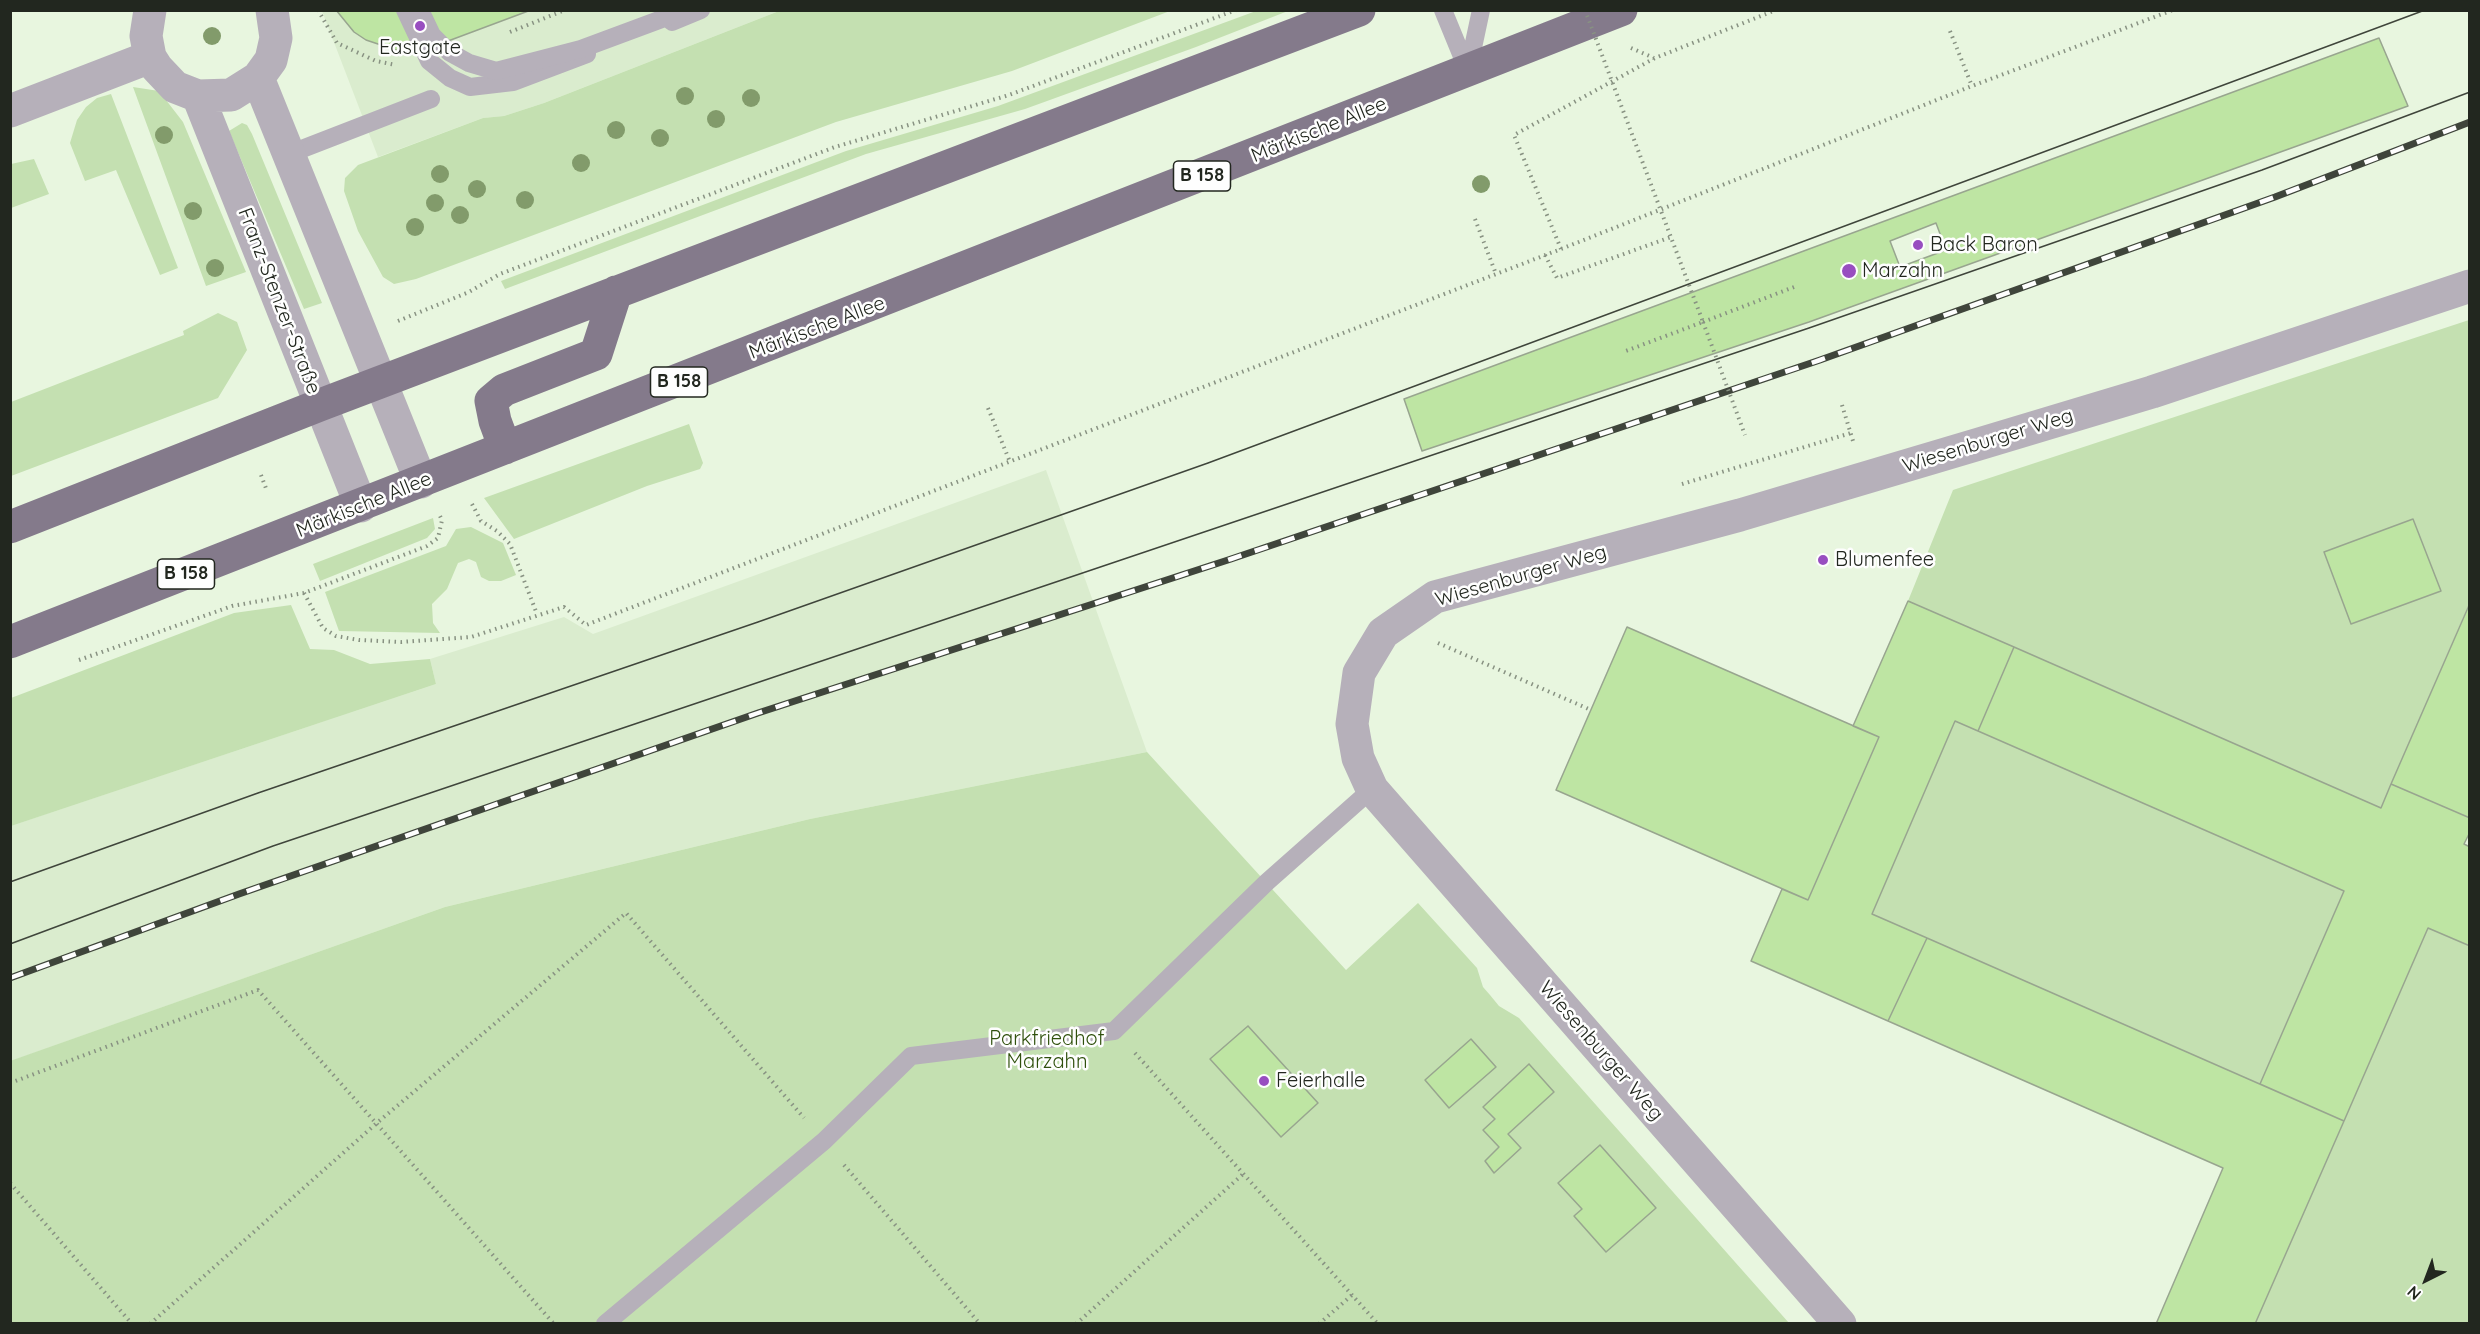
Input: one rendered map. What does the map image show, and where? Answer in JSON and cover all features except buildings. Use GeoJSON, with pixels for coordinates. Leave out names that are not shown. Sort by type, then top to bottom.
{"type":"FeatureCollection","features":[{"type":"Feature","properties":{"kind":"main road"},"geometry":{"type":"LineString","coordinates":[[10,527],[320,405],[1359,10]]}},
{"type":"Feature","properties":{"kind":"main road","name":"Märkische Allee"},"geometry":{"type":"LineString","coordinates":[[10,642],[691,377],[1622,10]]}},
{"type":"Feature","properties":{"kind":"main road"},"geometry":{"type":"LineString","coordinates":[[505,448],[491,402],[504,390],[596,354],[616,292]]}},
{"type":"Feature","properties":{"kind":"street"},"geometry":{"type":"LineString","coordinates":[[150,10],[146,36],[150,57],[170,83],[198,96],[231,95],[258,78],[271,60],[276,38],[272,10]]}},
{"type":"Feature","properties":{"kind":"street"},"geometry":{"type":"LineString","coordinates":[[10,111],[150,57]]}},
{"type":"Feature","properties":{"kind":"street"},"geometry":{"type":"LineString","coordinates":[[258,78],[421,482]]}},
{"type":"Feature","properties":{"kind":"street","name":"Franz-Stenzer-Straße"},"geometry":{"type":"LineString","coordinates":[[198,96],[361,506]]}},
{"type":"Feature","properties":{"kind":"street","name":"Wiesenburger Weg"},"geometry":{"type":"LineString","coordinates":[[1840,1323],[1372,789],[1358,758],[1352,724],[1359,673],[1383,633],[1435,597],[1740,515],[2141,395],[2469,286]]}},
{"type":"Feature","properties":{"kind":"lane"},"geometry":{"type":"LineString","coordinates":[[414,12],[448,52],[469,63],[496,71],[581,49],[686,10]]}},
{"type":"Feature","properties":{"kind":"lane"},"geometry":{"type":"LineString","coordinates":[[414,12],[429,61],[450,78],[470,87],[513,82],[701,10]]}},
{"type":"Feature","properties":{"kind":"lane"},"geometry":{"type":"LineString","coordinates":[[1443,10],[1468,71]]}},
{"type":"Feature","properties":{"kind":"lane"},"geometry":{"type":"LineString","coordinates":[[1468,71],[1481,10]]}},
{"type":"Feature","properties":{"kind":"lane"},"geometry":{"type":"LineString","coordinates":[[289,154],[431,99]]}},
{"type":"Feature","properties":{"kind":"lane"},"geometry":{"type":"LineString","coordinates":[[605,1323],[824,1141],[912,1056],[1114,1031],[1267,882],[1372,789]]}},
{"type":"Feature","properties":{"kind":"path"},"geometry":{"type":"LineString","coordinates":[[420,313],[469,292],[500,274],[835,147],[1009,95],[1236,10]]}},
{"type":"Feature","properties":{"kind":"path"},"geometry":{"type":"LineString","coordinates":[[1585,10],[1745,435]]}},
{"type":"Feature","properties":{"kind":"path"},"geometry":{"type":"LineString","coordinates":[[1561,249],[1514,135],[1655,58],[1776,10]]}},
{"type":"Feature","properties":{"kind":"path"},"geometry":{"type":"LineString","coordinates":[[304,593],[323,628],[336,636],[359,640],[401,642],[471,637],[564,607],[586,626],[1561,249],[1972,86],[2173,10]]}},
{"type":"Feature","properties":{"kind":"path"},"geometry":{"type":"LineString","coordinates":[[1950,31],[1972,86]]}},
{"type":"Feature","properties":{"kind":"path"},"geometry":{"type":"LineString","coordinates":[[1475,219],[1496,274]]}},
{"type":"Feature","properties":{"kind":"path"},"geometry":{"type":"LineString","coordinates":[[1545,255],[1557,278],[1671,237]]}},
{"type":"Feature","properties":{"kind":"path"},"geometry":{"type":"LineString","coordinates":[[1623,352],[1794,288]]}},
{"type":"Feature","properties":{"kind":"path"},"geometry":{"type":"LineString","coordinates":[[988,408],[1010,462]]}},
{"type":"Feature","properties":{"kind":"path"},"geometry":{"type":"LineString","coordinates":[[1682,484],[1851,433]]}},
{"type":"Feature","properties":{"kind":"path"},"geometry":{"type":"LineString","coordinates":[[261,475],[267,491]]}},
{"type":"Feature","properties":{"kind":"path"},"geometry":{"type":"LineString","coordinates":[[472,504],[481,522],[510,544],[537,614]]}},
{"type":"Feature","properties":{"kind":"path"},"geometry":{"type":"LineString","coordinates":[[217,611],[232,606],[304,593],[427,546],[438,538],[442,520]]}},
{"type":"Feature","properties":{"kind":"path"},"geometry":{"type":"LineString","coordinates":[[1427,639],[1591,710]]}},
{"type":"Feature","properties":{"kind":"path"},"geometry":{"type":"LineString","coordinates":[[150,1323],[378,1122],[626,913]]}},
{"type":"Feature","properties":{"kind":"path"},"geometry":{"type":"LineString","coordinates":[[10,1083],[258,990],[378,1122],[554,1323]]}},
{"type":"Feature","properties":{"kind":"path"},"geometry":{"type":"LineString","coordinates":[[1114,1031],[1378,1323]]}},
{"type":"Feature","properties":{"kind":"path"},"geometry":{"type":"LineString","coordinates":[[1076,1323],[1243,1174]]}},
{"type":"Feature","properties":{"kind":"path"},"geometry":{"type":"LineString","coordinates":[[10,1183],[132,1323]]}},
{"type":"Feature","properties":{"kind":"path"},"geometry":{"type":"LineString","coordinates":[[1320,1323],[1352,1295]]}},
{"type":"Feature","properties":{"kind":"shaded area"},"geometry":{"type":"Polygon","coordinates":[[[322,11],[779,11],[544,103],[504,116],[483,118],[378,157],[322,11]]]}},
{"type":"Feature","properties":{"kind":"shaded area"},"geometry":{"type":"Polygon","coordinates":[[[1046,470],[1147,752],[810,819],[445,907],[11,1061],[10,826],[436,684],[430,659],[564,617],[593,634],[1046,470]]]}},
{"type":"Feature","properties":{"kind":"green space"},"geometry":{"type":"Polygon","coordinates":[[[779,11],[1170,11],[1012,71],[836,122],[416,279],[394,284],[383,277],[358,231],[344,191],[345,178],[358,165],[483,118],[504,116],[544,103],[779,11]]]}},
{"type":"Feature","properties":{"kind":"green space"},"geometry":{"type":"Polygon","coordinates":[[[1256,11],[1288,11],[1025,109],[866,154],[505,289],[501,281],[846,151],[998,106],[1256,11]]]}},
{"type":"Feature","properties":{"kind":"green space"},"geometry":{"type":"Polygon","coordinates":[[[133,87],[159,91],[183,122],[246,272],[206,286],[133,87]]]}},
{"type":"Feature","properties":{"kind":"green space"},"geometry":{"type":"Polygon","coordinates":[[[111,94],[178,268],[160,275],[116,170],[85,181],[70,143],[77,120],[86,107],[97,98],[111,94]]]}},
{"type":"Feature","properties":{"kind":"green space"},"geometry":{"type":"Polygon","coordinates":[[[242,123],[247,125],[252,134],[322,303],[304,309],[229,131],[242,123]]]}},
{"type":"Feature","properties":{"kind":"green space"},"geometry":{"type":"Polygon","coordinates":[[[34,159],[49,194],[11,208],[11,164],[34,159]]]}},
{"type":"Feature","properties":{"kind":"green space"},"geometry":{"type":"Polygon","coordinates":[[[218,313],[237,322],[247,350],[218,398],[11,476],[11,402],[184,335],[183,331],[218,313]]]}},
{"type":"Feature","properties":{"kind":"green space"},"geometry":{"type":"Polygon","coordinates":[[[2469,320],[2469,604],[2381,808],[1908,601],[1953,490],[2469,320]]]}},
{"type":"Feature","properties":{"kind":"green space"},"geometry":{"type":"Polygon","coordinates":[[[689,424],[703,463],[700,469],[647,486],[514,539],[484,498],[689,424]]]}},
{"type":"Feature","properties":{"kind":"green space"},"geometry":{"type":"Polygon","coordinates":[[[433,518],[435,529],[427,538],[320,581],[313,564],[433,518]]]}},
{"type":"Feature","properties":{"kind":"green space"},"geometry":{"type":"Polygon","coordinates":[[[471,527],[503,543],[516,575],[501,581],[489,581],[481,577],[476,562],[469,559],[458,563],[447,589],[432,604],[433,623],[440,633],[339,631],[325,592],[446,546],[456,529],[471,527]]]}},
{"type":"Feature","properties":{"kind":"green space"},"geometry":{"type":"Polygon","coordinates":[[[291,605],[310,649],[334,650],[370,664],[430,659],[436,684],[11,826],[11,698],[234,613],[291,605]]]}},
{"type":"Feature","properties":{"kind":"green space"},"geometry":{"type":"Polygon","coordinates":[[[1955,721],[2344,891],[2260,1084],[1872,914],[1955,721]]]}},
{"type":"Feature","properties":{"kind":"green space","name":"Parkfriedhof Marzahn"},"geometry":{"type":"Polygon","coordinates":[[[1147,752],[1346,970],[1418,903],[1477,968],[1483,987],[1499,1006],[1519,1018],[1789,1323],[11,1323],[10,1061],[445,907],[810,819],[1147,752]]]}},
{"type":"Feature","properties":{"kind":"green space"},"geometry":{"type":"Polygon","coordinates":[[[2428,928],[2469,946],[2469,1323],[2255,1324],[2428,928]]]}},
{"type":"Feature","properties":{"kind":"tram line"},"geometry":{"type":"LineString","coordinates":[[10,882],[258,793],[758,622],[1208,463],[2425,10]]}},
{"type":"Feature","properties":{"kind":"tram line"},"geometry":{"type":"LineString","coordinates":[[10,944],[273,846],[1809,328],[2262,170],[2470,92]]}},
{"type":"Feature","properties":{"kind":"railway"},"geometry":{"type":"LineString","coordinates":[[10,978],[239,894],[758,713],[1231,559],[1820,360],[2275,197],[2470,122]]}},
{"type":"Feature","properties":{"kind":"place","name":"Eastgate"},"geometry":{"type":"Point","coordinates":[420,26]}},
{"type":"Feature","properties":{"kind":"place","name":"Back Baron"},"geometry":{"type":"Point","coordinates":[1918,245]}},
{"type":"Feature","properties":{"kind":"place","name":"Marzahn"},"geometry":{"type":"Point","coordinates":[1849,271]}},
{"type":"Feature","properties":{"kind":"place","name":"Blumenfee"},"geometry":{"type":"Point","coordinates":[1823,560]}},
{"type":"Feature","properties":{"kind":"place","name":"Feierhalle"},"geometry":{"type":"Point","coordinates":[1264,1081]}}]}
